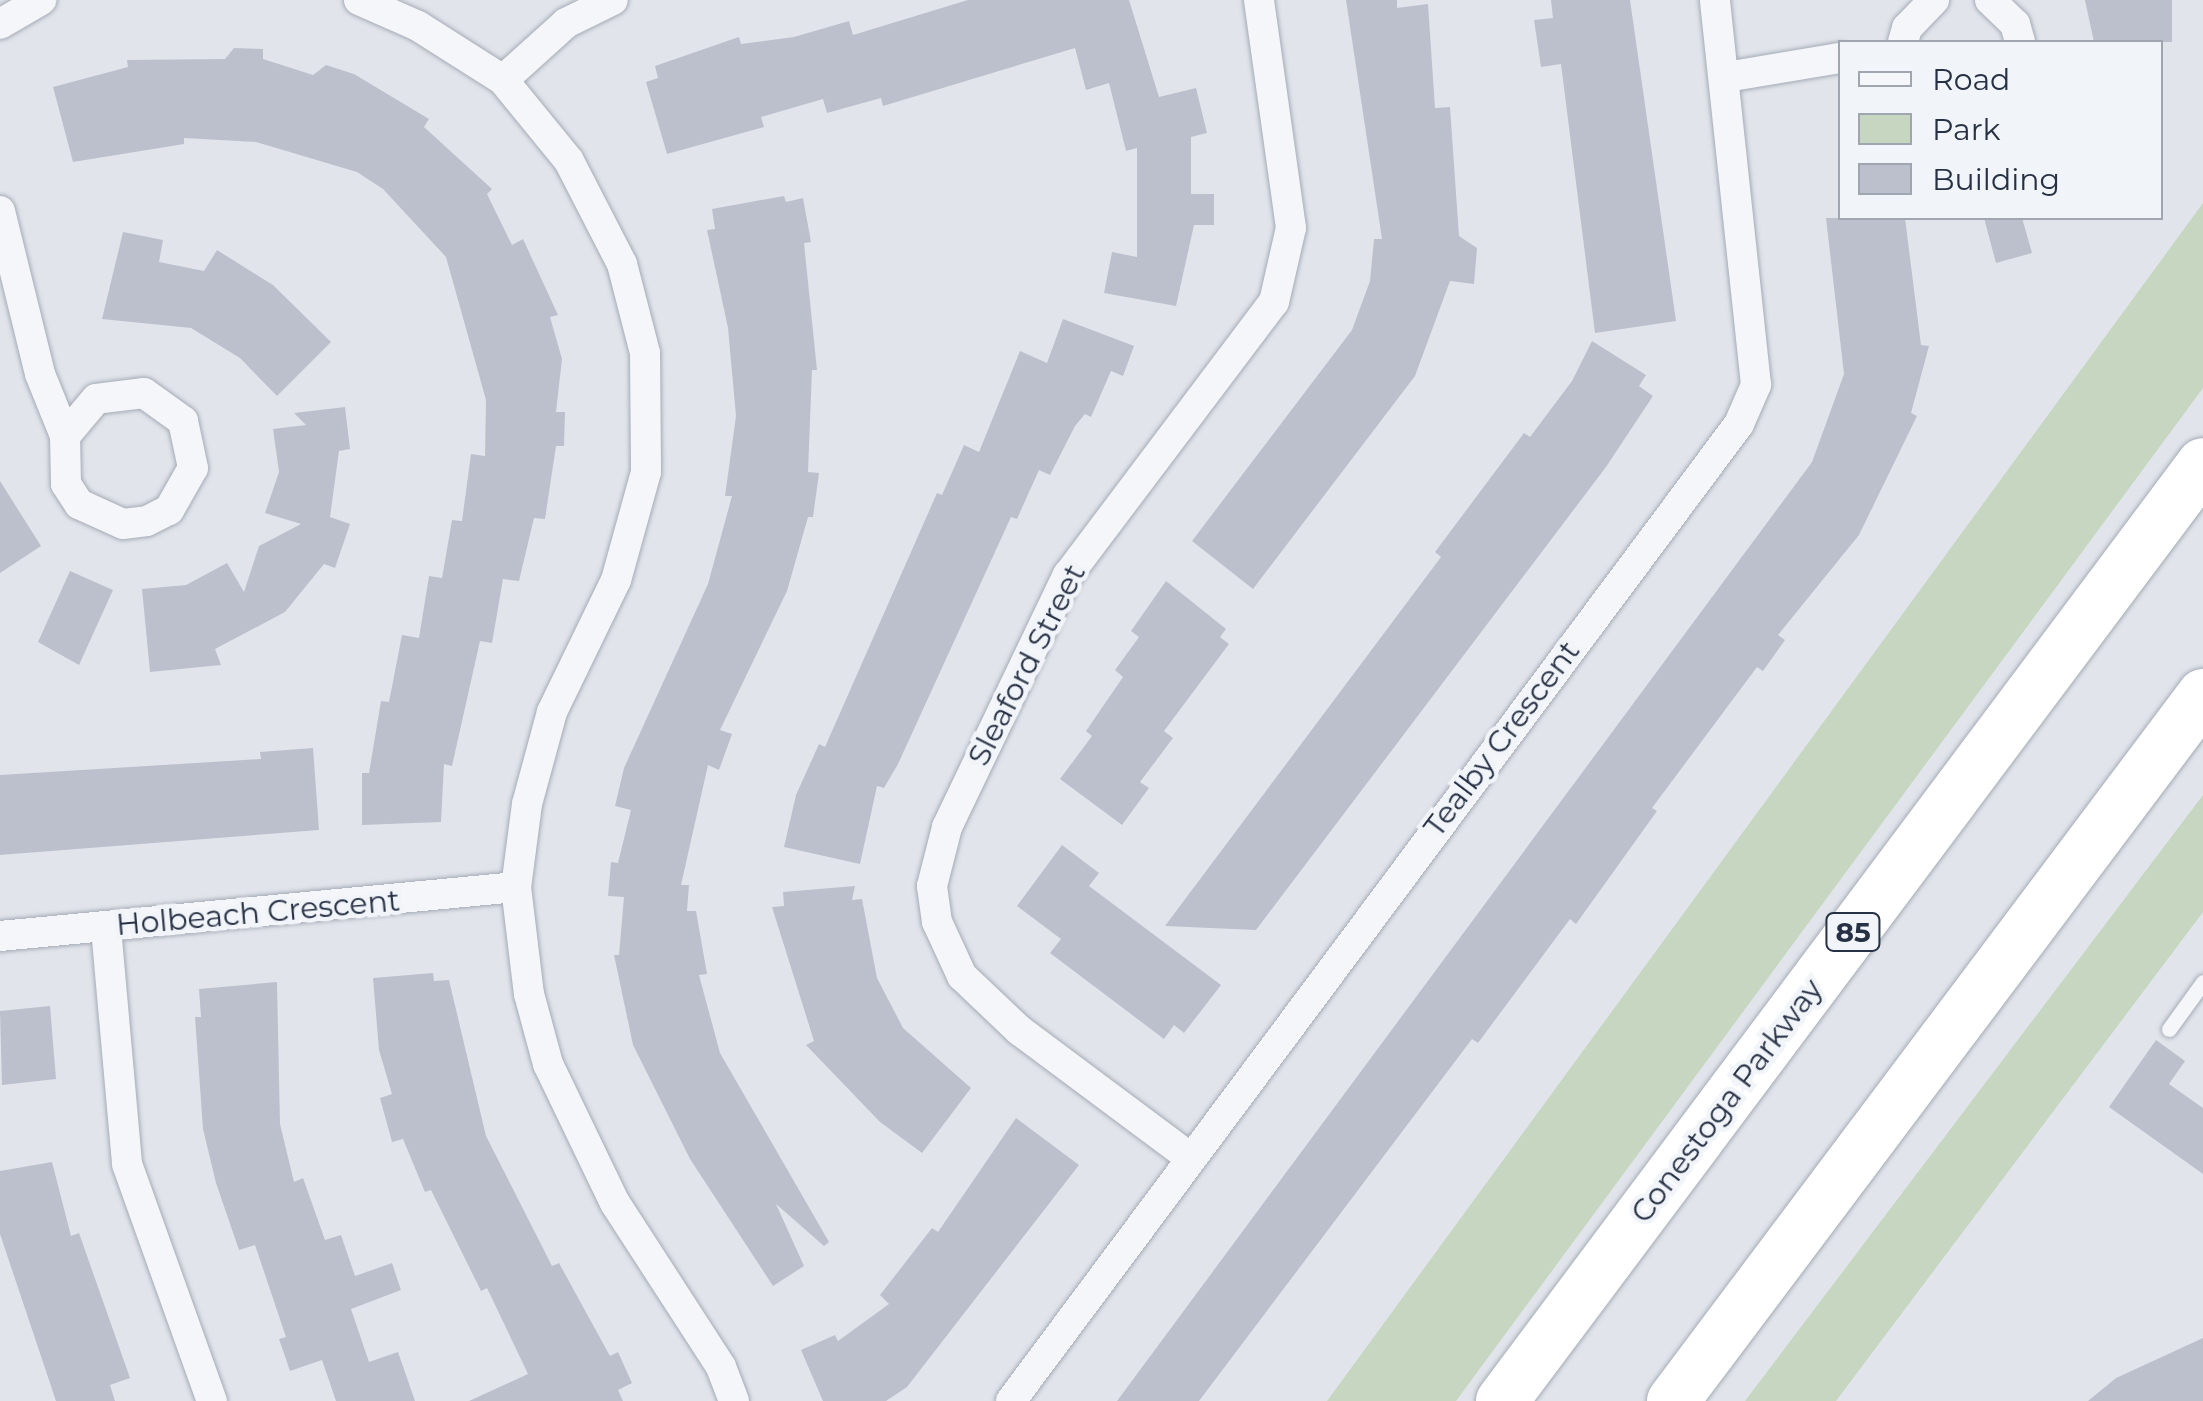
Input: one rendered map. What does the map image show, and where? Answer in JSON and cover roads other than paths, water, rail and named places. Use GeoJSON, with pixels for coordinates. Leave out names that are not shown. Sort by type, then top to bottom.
{"type":"FeatureCollection","features":[{"type":"Feature","properties":{"kind":"highway","name":"Conestoga Parkway"},"geometry":{"type":"LineString","coordinates":[[1502,1401],[2203,464]]}},
{"type":"Feature","properties":{"kind":"highway"},"geometry":{"type":"LineString","coordinates":[[1674,1401],[2203,695]]}},
{"type":"Feature","properties":{"kind":"street"},"geometry":{"type":"LineString","coordinates":[[0,24],[40,0]]}},
{"type":"Feature","properties":{"kind":"street"},"geometry":{"type":"LineString","coordinates":[[359,0],[418,26],[504,80],[569,160],[622,264],[645,353],[646,472],[616,580],[552,712],[527,804],[516,887],[530,994],[548,1064],[615,1203],[720,1367],[734,1401]]}},
{"type":"Feature","properties":{"kind":"street"},"geometry":{"type":"LineString","coordinates":[[504,80],[566,23],[613,0]]}},
{"type":"Feature","properties":{"kind":"street","name":"Sleaford Street"},"geometry":{"type":"LineString","coordinates":[[1188,1156],[1020,1031],[962,976],[937,922],[932,886],[947,827],[1068,575],[1274,302],[1291,228],[1259,0]]}},
{"type":"Feature","properties":{"kind":"street","name":"Tealby Crescent"},"geometry":{"type":"LineString","coordinates":[[1012,1401],[1188,1156],[1739,424],[1756,385],[1715,0]]}},
{"type":"Feature","properties":{"kind":"street"},"geometry":{"type":"LineString","coordinates":[[1904,40],[1907,28],[1934,0]]}},
{"type":"Feature","properties":{"kind":"street"},"geometry":{"type":"LineString","coordinates":[[1990,0],[2015,24],[2019,40]]}},
{"type":"Feature","properties":{"kind":"street"},"geometry":{"type":"LineString","coordinates":[[1726,78],[1838,58]]}},
{"type":"Feature","properties":{"kind":"street"},"geometry":{"type":"LineString","coordinates":[[0,211],[40,374],[65,436],[66,484],[79,504],[111,521],[147,521],[169,510],[194,468],[183,422],[144,393],[96,399],[65,436]]}},
{"type":"Feature","properties":{"kind":"street","name":"Holbeach Crescent"},"geometry":{"type":"LineString","coordinates":[[0,936],[516,887]]}},
{"type":"Feature","properties":{"kind":"street"},"geometry":{"type":"LineString","coordinates":[[106,928],[127,1164],[212,1401]]}},
{"type":"Feature","properties":{"kind":"lane"},"geometry":{"type":"LineString","coordinates":[[2170,1028],[2202,985]]}}]}
